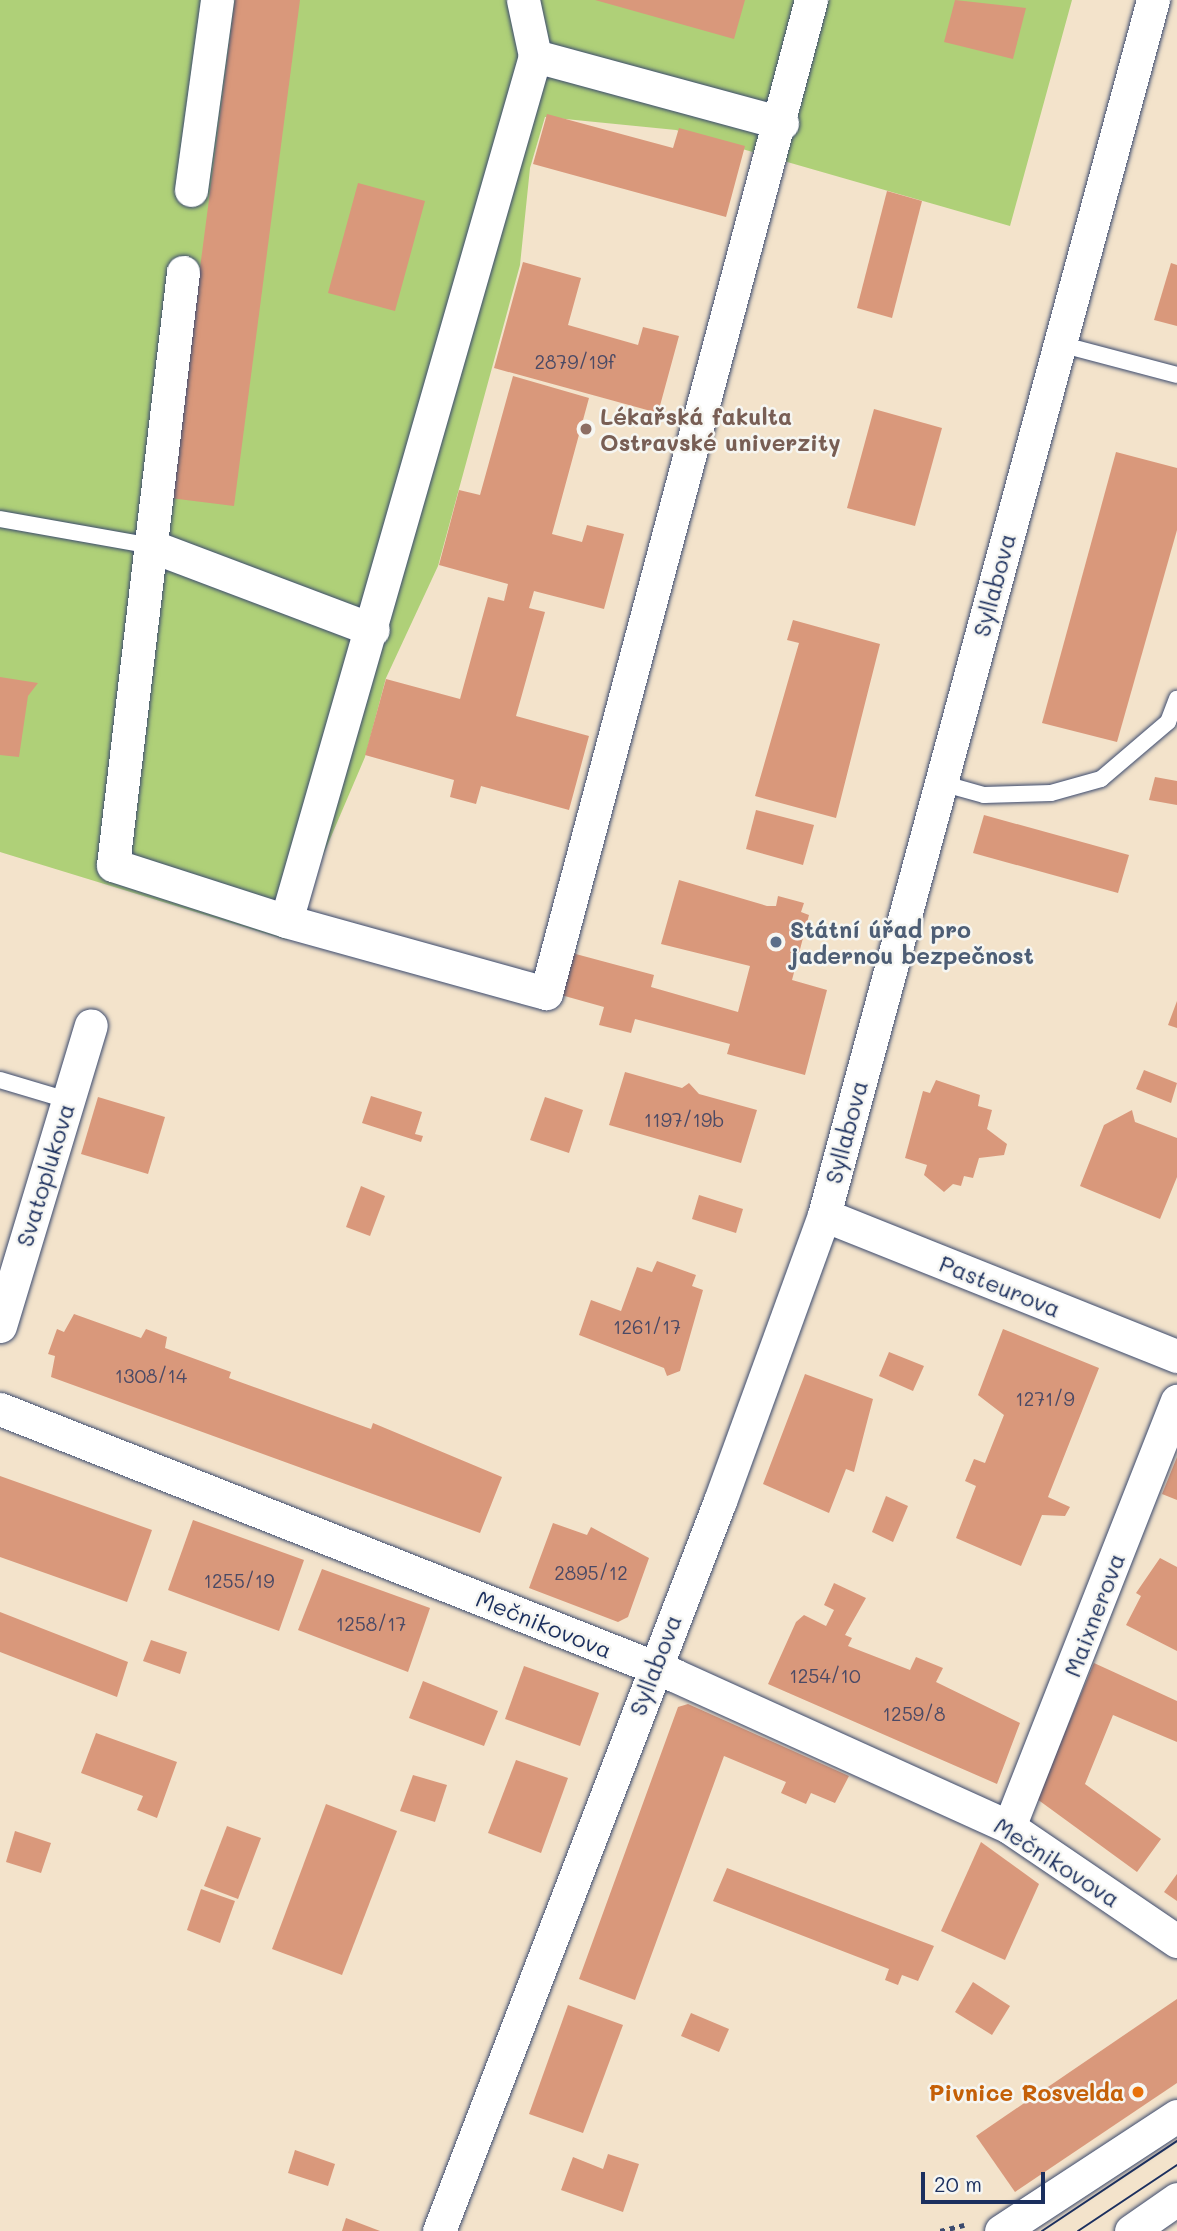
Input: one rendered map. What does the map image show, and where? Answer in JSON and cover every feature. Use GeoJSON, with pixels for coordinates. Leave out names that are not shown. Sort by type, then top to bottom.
{"type":"FeatureCollection","features":[{"type":"Feature","properties":{"kind":"street"},"geometry":{"type":"LineString","coordinates":[[191,190],[217,0]]}},
{"type":"Feature","properties":{"kind":"street"},"geometry":{"type":"LineString","coordinates":[[286,921],[373,630],[535,56],[523,0]]}},
{"type":"Feature","properties":{"kind":"street"},"geometry":{"type":"LineString","coordinates":[[183,272],[113,865],[286,921],[546,993],[782,123],[811,0]]}},
{"type":"Feature","properties":{"kind":"street","name":"Syllabova"},"geometry":{"type":"LineString","coordinates":[[439,2231],[824,1215],[1153,0]]}},
{"type":"Feature","properties":{"kind":"street"},"geometry":{"type":"LineString","coordinates":[[535,56],[782,123]]}},
{"type":"Feature","properties":{"kind":"street"},"geometry":{"type":"LineString","coordinates":[[150,546],[373,630]]}},
{"type":"Feature","properties":{"kind":"street","name":"Svatoplukova"},"geometry":{"type":"LineString","coordinates":[[0,1326],[91,1025]]}},
{"type":"Feature","properties":{"kind":"street","name":"Pasteurova"},"geometry":{"type":"LineString","coordinates":[[824,1215],[1177,1356]]}},
{"type":"Feature","properties":{"kind":"street","name":"Maixnerova"},"geometry":{"type":"LineString","coordinates":[[1009,1827],[1177,1401]]}},
{"type":"Feature","properties":{"kind":"street","name":"Mečnikovova"},"geometry":{"type":"LineString","coordinates":[[0,1409],[653,1667],[1009,1827],[1177,1941]]}},
{"type":"Feature","properties":{"kind":"street"},"geometry":{"type":"LineString","coordinates":[[1001,2231],[1177,2116]]}},
{"type":"Feature","properties":{"kind":"street"},"geometry":{"type":"LineString","coordinates":[[1131,2231],[1177,2199]]}},
{"type":"Feature","properties":{"kind":"lane"},"geometry":{"type":"LineString","coordinates":[[1060,344],[1177,375]]}},
{"type":"Feature","properties":{"kind":"lane"},"geometry":{"type":"LineString","coordinates":[[0,519],[150,546]]}},
{"type":"Feature","properties":{"kind":"lane"},"geometry":{"type":"LineString","coordinates":[[941,783],[984,795],[1051,793],[1101,779],[1168,722],[1177,699]]}},
{"type":"Feature","properties":{"kind":"lane"},"geometry":{"type":"LineString","coordinates":[[0,1080],[67,1100]]}},
{"type":"Feature","properties":{"kind":"green space"},"geometry":{"type":"Polygon","coordinates":[[[0,0],[1072,0],[1010,226],[676,130],[545,117],[530,168],[520,265],[438,566],[386,678],[365,757],[287,940],[0,852],[0,0]]]}},
{"type":"Feature","properties":{"kind":"building"},"geometry":{"type":"Polygon","coordinates":[[[235,0],[300,0],[234,506],[170,498],[235,0]]]}},
{"type":"Feature","properties":{"kind":"building"},"geometry":{"type":"Polygon","coordinates":[[[595,0],[745,0],[734,39],[595,0]]]}},
{"type":"Feature","properties":{"kind":"building"},"geometry":{"type":"Polygon","coordinates":[[[955,0],[1026,8],[1013,59],[944,42],[955,0]]]}},
{"type":"Feature","properties":{"kind":"building"},"geometry":{"type":"Polygon","coordinates":[[[547,114],[673,148],[679,128],[745,146],[726,217],[533,164],[547,114]]]}},
{"type":"Feature","properties":{"kind":"building"},"geometry":{"type":"Polygon","coordinates":[[[358,183],[425,201],[395,311],[328,293],[358,183]]]}},
{"type":"Feature","properties":{"kind":"building"},"geometry":{"type":"Polygon","coordinates":[[[887,191],[922,201],[892,318],[857,308],[887,191]]]}},
{"type":"Feature","properties":{"kind":"building"},"geometry":{"type":"Polygon","coordinates":[[[523,262],[581,278],[568,325],[638,345],[643,327],[679,336],[658,413],[494,368],[523,262]]]}},
{"type":"Feature","properties":{"kind":"building"},"geometry":{"type":"Polygon","coordinates":[[[1171,263],[1177,265],[1177,326],[1154,320],[1171,263]]]}},
{"type":"Feature","properties":{"kind":"building"},"geometry":{"type":"Polygon","coordinates":[[[513,376],[589,398],[552,534],[582,542],[587,525],[624,534],[604,609],[534,591],[529,608],[545,612],[516,716],[589,736],[569,810],[481,786],[476,804],[450,797],[454,780],[365,755],[386,679],[460,699],[488,597],[504,601],[508,584],[439,565],[459,490],[480,495],[513,376]]]}},
{"type":"Feature","properties":{"kind":"building"},"geometry":{"type":"Polygon","coordinates":[[[874,409],[942,428],[915,526],[847,508],[874,409]]]}},
{"type":"Feature","properties":{"kind":"building"},"geometry":{"type":"Polygon","coordinates":[[[1116,452],[1177,468],[1177,530],[1117,742],[1042,723],[1116,452]]]}},
{"type":"Feature","properties":{"kind":"building"},"geometry":{"type":"Polygon","coordinates":[[[793,620],[880,644],[836,818],[755,796],[799,643],[787,640],[793,620]]]}},
{"type":"Feature","properties":{"kind":"building"},"geometry":{"type":"Polygon","coordinates":[[[0,677],[38,683],[28,696],[19,757],[0,755],[0,677]]]}},
{"type":"Feature","properties":{"kind":"building"},"geometry":{"type":"Polygon","coordinates":[[[1155,777],[1177,781],[1177,805],[1149,800],[1155,777]]]}},
{"type":"Feature","properties":{"kind":"building"},"geometry":{"type":"Polygon","coordinates":[[[756,810],[814,825],[803,865],[746,849],[756,810]]]}},
{"type":"Feature","properties":{"kind":"building"},"geometry":{"type":"Polygon","coordinates":[[[984,815],[1129,855],[1118,893],[973,853],[984,815]]]}},
{"type":"Feature","properties":{"kind":"building"},"geometry":{"type":"Polygon","coordinates":[[[679,880],[767,906],[776,906],[778,896],[804,903],[801,912],[809,915],[792,980],[827,990],[805,1075],[727,1054],[730,1044],[635,1019],[631,1033],[599,1025],[604,1007],[561,995],[572,953],[654,975],[651,987],[738,1012],[750,966],[661,944],[679,880]]]}},
{"type":"Feature","properties":{"kind":"building"},"geometry":{"type":"Polygon","coordinates":[[[1177,1001],[1177,1028],[1168,1025],[1177,1001]]]}},
{"type":"Feature","properties":{"kind":"building"},"geometry":{"type":"Polygon","coordinates":[[[1144,1070],[1177,1083],[1171,1103],[1136,1089],[1144,1070]]]}},
{"type":"Feature","properties":{"kind":"building"},"geometry":{"type":"Polygon","coordinates":[[[625,1072],[682,1088],[689,1083],[699,1094],[757,1110],[741,1163],[609,1125],[625,1072]]]}},
{"type":"Feature","properties":{"kind":"building"},"geometry":{"type":"Polygon","coordinates":[[[936,1080],[980,1095],[978,1106],[992,1110],[987,1129],[1007,1144],[1004,1155],[979,1158],[973,1178],[964,1176],[961,1186],[953,1184],[944,1192],[924,1175],[927,1165],[905,1158],[923,1091],[930,1093],[936,1080]]]}},
{"type":"Feature","properties":{"kind":"building"},"geometry":{"type":"Polygon","coordinates":[[[371,1096],[422,1112],[415,1134],[423,1136],[421,1142],[362,1123],[371,1096]]]}},
{"type":"Feature","properties":{"kind":"building"},"geometry":{"type":"Polygon","coordinates":[[[98,1097],[165,1117],[148,1174],[81,1154],[98,1097]]]}},
{"type":"Feature","properties":{"kind":"building"},"geometry":{"type":"Polygon","coordinates":[[[545,1097],[583,1110],[569,1153],[530,1140],[545,1097]]]}},
{"type":"Feature","properties":{"kind":"building"},"geometry":{"type":"Polygon","coordinates":[[[1132,1110],[1135,1122],[1177,1138],[1177,1177],[1160,1219],[1080,1186],[1104,1125],[1132,1110]]]}},
{"type":"Feature","properties":{"kind":"building"},"geometry":{"type":"Polygon","coordinates":[[[361,1186],[385,1196],[370,1236],[346,1227],[361,1186]]]}},
{"type":"Feature","properties":{"kind":"building"},"geometry":{"type":"Polygon","coordinates":[[[699,1195],[743,1209],[736,1233],[692,1219],[699,1195]]]}},
{"type":"Feature","properties":{"kind":"building"},"geometry":{"type":"Polygon","coordinates":[[[657,1261],[696,1275],[692,1286],[703,1290],[680,1371],[667,1376],[664,1368],[579,1335],[591,1300],[621,1311],[637,1267],[652,1272],[657,1261]]]}},
{"type":"Feature","properties":{"kind":"building"},"geometry":{"type":"Polygon","coordinates":[[[74,1314],[141,1338],[146,1329],[167,1337],[165,1348],[231,1372],[229,1378],[371,1429],[373,1423],[502,1477],[480,1533],[51,1377],[55,1356],[48,1354],[57,1329],[64,1332],[74,1314]]]}},
{"type":"Feature","properties":{"kind":"building"},"geometry":{"type":"Polygon","coordinates":[[[1003,1329],[1099,1368],[1048,1497],[1070,1507],[1065,1516],[1042,1515],[1021,1566],[956,1538],[976,1486],[965,1481],[974,1459],[985,1463],[1004,1415],[978,1395],[1003,1329]]]}},
{"type":"Feature","properties":{"kind":"building"},"geometry":{"type":"Polygon","coordinates":[[[889,1352],[924,1366],[913,1391],[879,1376],[889,1352]]]}},
{"type":"Feature","properties":{"kind":"building"},"geometry":{"type":"Polygon","coordinates":[[[805,1374],[873,1399],[854,1472],[846,1469],[829,1513],[763,1484],[805,1374]]]}},
{"type":"Feature","properties":{"kind":"building"},"geometry":{"type":"Polygon","coordinates":[[[1177,1457],[1177,1500],[1162,1494],[1177,1457]]]}},
{"type":"Feature","properties":{"kind":"building"},"geometry":{"type":"Polygon","coordinates":[[[0,1476],[152,1530],[127,1602],[0,1557],[0,1476]]]}},
{"type":"Feature","properties":{"kind":"building"},"geometry":{"type":"Polygon","coordinates":[[[886,1496],[908,1506],[893,1542],[872,1532],[886,1496]]]}},
{"type":"Feature","properties":{"kind":"building"},"geometry":{"type":"Polygon","coordinates":[[[193,1520],[304,1560],[279,1631],[168,1590],[193,1520]]]}},
{"type":"Feature","properties":{"kind":"building"},"geometry":{"type":"Polygon","coordinates":[[[553,1523],[587,1535],[591,1527],[649,1558],[628,1617],[618,1622],[529,1588],[553,1523]]]}},
{"type":"Feature","properties":{"kind":"building"},"geometry":{"type":"Polygon","coordinates":[[[1160,1558],[1177,1567],[1177,1651],[1126,1625],[1141,1596],[1136,1593],[1160,1558]]]}},
{"type":"Feature","properties":{"kind":"building"},"geometry":{"type":"Polygon","coordinates":[[[322,1569],[430,1608],[408,1672],[298,1630],[322,1569]]]}},
{"type":"Feature","properties":{"kind":"building"},"geometry":{"type":"Polygon","coordinates":[[[834,1583],[866,1598],[845,1635],[852,1638],[848,1646],[910,1670],[916,1657],[943,1668],[936,1682],[1020,1723],[997,1784],[768,1684],[796,1622],[804,1615],[826,1626],[834,1610],[824,1605],[834,1583]]]}},
{"type":"Feature","properties":{"kind":"building"},"geometry":{"type":"Polygon","coordinates":[[[0,1612],[128,1662],[117,1697],[0,1652],[0,1612]]]}},
{"type":"Feature","properties":{"kind":"building"},"geometry":{"type":"Polygon","coordinates":[[[151,1640],[187,1652],[180,1674],[143,1661],[151,1640]]]}},
{"type":"Feature","properties":{"kind":"building"},"geometry":{"type":"Polygon","coordinates":[[[1094,1663],[1177,1701],[1177,1742],[1113,1715],[1085,1784],[1161,1839],[1137,1872],[1037,1799],[1094,1663]]]}},
{"type":"Feature","properties":{"kind":"building"},"geometry":{"type":"Polygon","coordinates":[[[524,1666],[599,1693],[580,1746],[505,1719],[524,1666]]]}},
{"type":"Feature","properties":{"kind":"building"},"geometry":{"type":"Polygon","coordinates":[[[423,1681],[498,1711],[484,1746],[409,1718],[423,1681]]]}},
{"type":"Feature","properties":{"kind":"building"},"geometry":{"type":"Polygon","coordinates":[[[688,1704],[849,1776],[835,1803],[811,1793],[806,1804],[781,1793],[786,1782],[724,1756],[635,2000],[579,1979],[678,1707],[688,1704]]]}},
{"type":"Feature","properties":{"kind":"building"},"geometry":{"type":"Polygon","coordinates":[[[96,1733],[177,1762],[157,1818],[137,1810],[143,1796],[81,1773],[96,1733]]]}},
{"type":"Feature","properties":{"kind":"building"},"geometry":{"type":"Polygon","coordinates":[[[516,1760],[568,1778],[541,1853],[488,1833],[516,1760]]]}},
{"type":"Feature","properties":{"kind":"building"},"geometry":{"type":"Polygon","coordinates":[[[413,1775],[447,1785],[435,1822],[400,1811],[413,1775]]]}},
{"type":"Feature","properties":{"kind":"building"},"geometry":{"type":"Polygon","coordinates":[[[326,1804],[397,1831],[342,1975],[272,1949],[326,1804]]]}},
{"type":"Feature","properties":{"kind":"building"},"geometry":{"type":"Polygon","coordinates":[[[227,1826],[261,1838],[238,1899],[204,1886],[227,1826]]]}},
{"type":"Feature","properties":{"kind":"building"},"geometry":{"type":"Polygon","coordinates":[[[15,1831],[51,1843],[41,1873],[6,1862],[15,1831]]]}},
{"type":"Feature","properties":{"kind":"building"},"geometry":{"type":"Polygon","coordinates":[[[981,1842],[1039,1884],[1005,1960],[941,1931],[981,1842]]]}},
{"type":"Feature","properties":{"kind":"building"},"geometry":{"type":"Polygon","coordinates":[[[727,1868],[934,1946],[918,1981],[902,1975],[898,1985],[885,1980],[889,1969],[713,1901],[727,1868]]]}},
{"type":"Feature","properties":{"kind":"building"},"geometry":{"type":"Polygon","coordinates":[[[1177,1874],[1177,1901],[1164,1892],[1177,1874]]]}},
{"type":"Feature","properties":{"kind":"building"},"geometry":{"type":"Polygon","coordinates":[[[201,1889],[235,1901],[220,1943],[187,1930],[201,1889]]]}},
{"type":"Feature","properties":{"kind":"building"},"geometry":{"type":"Polygon","coordinates":[[[973,1982],[1010,2006],[992,2035],[955,2012],[973,1982]]]}},
{"type":"Feature","properties":{"kind":"building"},"geometry":{"type":"Polygon","coordinates":[[[1177,1999],[1177,2083],[1015,2192],[976,2136],[1177,1999]]]}},
{"type":"Feature","properties":{"kind":"building"},"geometry":{"type":"Polygon","coordinates":[[[568,2005],[623,2025],[583,2133],[529,2114],[568,2005]]]}},
{"type":"Feature","properties":{"kind":"building"},"geometry":{"type":"Polygon","coordinates":[[[691,2013],[729,2029],[719,2052],[681,2036],[691,2013]]]}},
{"type":"Feature","properties":{"kind":"building"},"geometry":{"type":"Polygon","coordinates":[[[295,2150],[335,2164],[328,2186],[288,2173],[295,2150]]]}},
{"type":"Feature","properties":{"kind":"building"},"geometry":{"type":"Polygon","coordinates":[[[608,2154],[639,2164],[623,2212],[561,2190],[573,2157],[603,2169],[608,2154]]]}},
{"type":"Feature","properties":{"kind":"building"},"geometry":{"type":"Polygon","coordinates":[[[346,2218],[380,2231],[342,2231],[346,2218]]]}},
{"type":"Feature","properties":{"kind":"tram line"},"geometry":{"type":"LineString","coordinates":[[1042,2231],[1177,2141]]}},
{"type":"Feature","properties":{"kind":"tram line"},"geometry":{"type":"LineString","coordinates":[[1078,2231],[1177,2165]]}},
{"type":"Feature","properties":{"kind":"place","name":"Lékařská fakulta Ostravské univerzity"},"geometry":{"type":"Point","coordinates":[586,429]}},
{"type":"Feature","properties":{"kind":"place","name":"Státní úřad pro jadernou bezpečnost"},"geometry":{"type":"Point","coordinates":[776,942]}},
{"type":"Feature","properties":{"kind":"place","name":"Pivnice Rosvelda"},"geometry":{"type":"Point","coordinates":[1138,2092]}}]}
